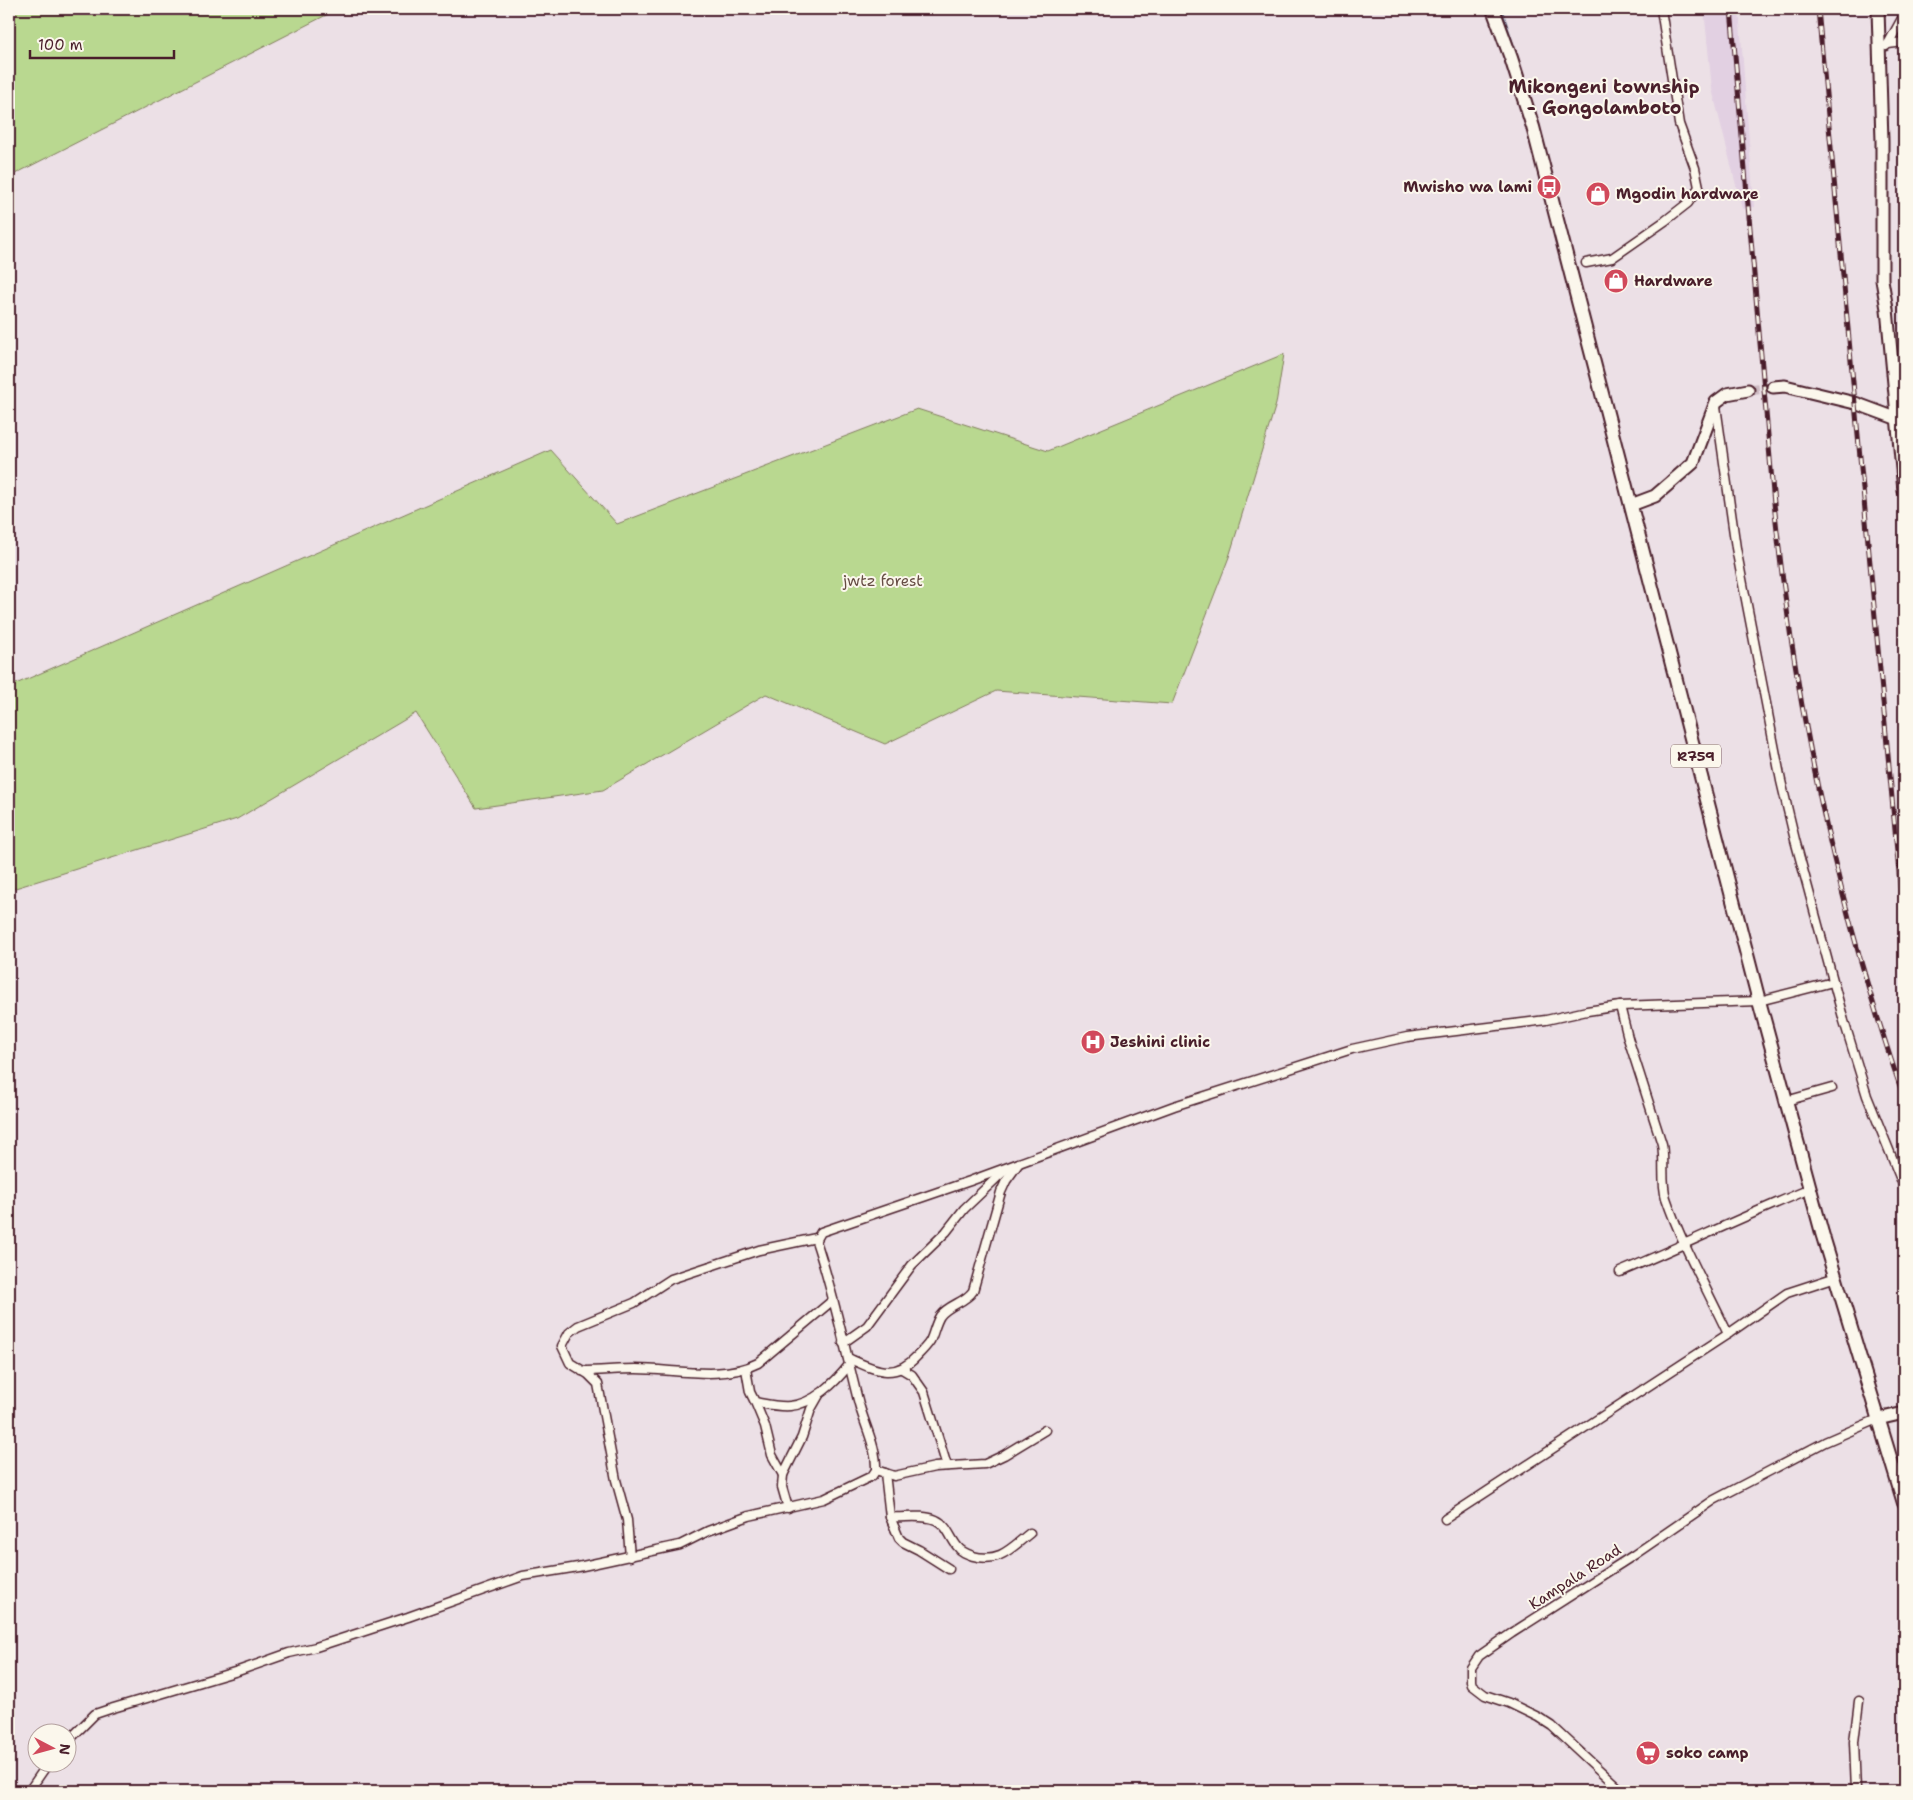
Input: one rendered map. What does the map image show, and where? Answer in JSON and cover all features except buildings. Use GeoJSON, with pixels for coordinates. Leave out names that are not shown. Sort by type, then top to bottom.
{"type":"FeatureCollection","features":[{"type":"Feature","properties":{"kind":"main road","name":"R759"},"geometry":{"type":"LineString","coordinates":[[1493,9],[1533,127],[1759,1001],[1810,1189],[1904,1503]]}},
{"type":"Feature","properties":{"kind":"street"},"geometry":{"type":"LineString","coordinates":[[1586,263],[1612,258],[1688,203],[1699,187],[1695,168],[1679,124],[1661,9]]}},
{"type":"Feature","properties":{"kind":"street"},"geometry":{"type":"LineString","coordinates":[[1878,9],[1882,280],[1887,309],[1904,491]]}},
{"type":"Feature","properties":{"kind":"street"},"geometry":{"type":"LineString","coordinates":[[1879,54],[1888,44],[1904,15]]}},
{"type":"Feature","properties":{"kind":"street"},"geometry":{"type":"LineString","coordinates":[[1888,44],[1904,42]]}},
{"type":"Feature","properties":{"kind":"street"},"geometry":{"type":"LineString","coordinates":[[1774,387],[1785,386],[1855,404],[1898,419]]}},
{"type":"Feature","properties":{"kind":"street"},"geometry":{"type":"LineString","coordinates":[[1631,505],[1655,496],[1693,463],[1716,402],[1727,394],[1748,390]]}},
{"type":"Feature","properties":{"kind":"street"},"geometry":{"type":"LineString","coordinates":[[1716,402],[1736,548],[1781,781],[1795,840],[1833,982],[1867,1096],[1904,1187]]}},
{"type":"Feature","properties":{"kind":"street"},"geometry":{"type":"LineString","coordinates":[[630,1557],[627,1520],[616,1480],[600,1392],[594,1379],[570,1364],[562,1346],[569,1333],[578,1326],[634,1303],[671,1279],[758,1250],[816,1238],[827,1229],[1007,1168],[1174,1106],[1352,1049],[1406,1037],[1546,1020],[1620,1006],[1759,1001],[1833,982]]}},
{"type":"Feature","properties":{"kind":"street"},"geometry":{"type":"LineString","coordinates":[[1620,1006],[1628,1038],[1662,1144],[1666,1197],[1685,1244],[1728,1334]]}},
{"type":"Feature","properties":{"kind":"street"},"geometry":{"type":"LineString","coordinates":[[1786,1101],[1832,1088]]}},
{"type":"Feature","properties":{"kind":"street"},"geometry":{"type":"LineString","coordinates":[[849,1362],[895,1371],[902,1369],[930,1341],[941,1315],[950,1307],[970,1296],[974,1291],[1001,1192],[1019,1163]]}},
{"type":"Feature","properties":{"kind":"street"},"geometry":{"type":"LineString","coordinates":[[843,1343],[867,1326],[912,1264],[946,1232],[964,1210],[1007,1168]]}},
{"type":"Feature","properties":{"kind":"street"},"geometry":{"type":"LineString","coordinates":[[1620,1272],[1742,1217],[1810,1189]]}},
{"type":"Feature","properties":{"kind":"street"},"geometry":{"type":"LineString","coordinates":[[78,1731],[95,1714],[408,1618],[523,1576],[680,1546],[729,1522],[824,1500],[866,1480],[876,1470],[875,1453],[843,1343],[816,1238]]}},
{"type":"Feature","properties":{"kind":"street"},"geometry":{"type":"LineString","coordinates":[[1445,1519],[1728,1334],[1787,1293],[1836,1277]]}},
{"type":"Feature","properties":{"kind":"street"},"geometry":{"type":"LineString","coordinates":[[581,1371],[635,1369],[719,1372],[746,1369],[758,1363],[833,1300]]}},
{"type":"Feature","properties":{"kind":"street"},"geometry":{"type":"LineString","coordinates":[[755,1402],[789,1406],[807,1401],[832,1385],[849,1362]]}},
{"type":"Feature","properties":{"kind":"street"},"geometry":{"type":"LineString","coordinates":[[746,1369],[750,1392],[764,1426],[772,1455],[783,1475]]}},
{"type":"Feature","properties":{"kind":"street"},"geometry":{"type":"LineString","coordinates":[[902,1369],[912,1375],[924,1392],[946,1466]]}},
{"type":"Feature","properties":{"kind":"street"},"geometry":{"type":"LineString","coordinates":[[788,1508],[782,1487],[783,1475],[802,1437],[811,1409],[820,1393]]}},
{"type":"Feature","properties":{"kind":"street"},"geometry":{"type":"LineString","coordinates":[[1878,1418],[1904,1413]]}},
{"type":"Feature","properties":{"kind":"street","name":"Kampala Road"},"geometry":{"type":"LineString","coordinates":[[1622,1791],[1552,1726],[1524,1710],[1486,1695],[1472,1685],[1470,1681],[1471,1668],[1479,1656],[1634,1555],[1714,1500],[1825,1442],[1878,1418]]}},
{"type":"Feature","properties":{"kind":"street"},"geometry":{"type":"LineString","coordinates":[[876,1470],[894,1476],[946,1466],[984,1464],[1004,1455],[1045,1430]]}},
{"type":"Feature","properties":{"kind":"street"},"geometry":{"type":"LineString","coordinates":[[885,1473],[890,1517],[898,1538],[949,1569]]}},
{"type":"Feature","properties":{"kind":"street"},"geometry":{"type":"LineString","coordinates":[[890,1517],[934,1519],[942,1523],[963,1552],[979,1558],[997,1558],[1030,1533]]}},
{"type":"Feature","properties":{"kind":"street"},"geometry":{"type":"LineString","coordinates":[[1856,1791],[1854,1742],[1859,1701]]}},
{"type":"Feature","properties":{"kind":"street"},"geometry":{"type":"LineString","coordinates":[[29,1791],[41,1772]]}},
{"type":"Feature","properties":{"kind":"shaded area"},"geometry":{"type":"Polygon","coordinates":[[[1704,9],[1739,9],[1754,207],[1742,209],[1712,89],[1704,9]]]}},
{"type":"Feature","properties":{"kind":"green space"},"geometry":{"type":"Polygon","coordinates":[[[9,9],[338,9],[9,177],[9,9]]]}},
{"type":"Feature","properties":{"kind":"green space","name":"jwtz forest"},"geometry":{"type":"Polygon","coordinates":[[[1284,354],[1276,404],[1229,557],[1172,704],[996,691],[885,744],[766,694],[603,790],[476,808],[416,713],[237,819],[9,890],[9,687],[551,450],[617,524],[917,409],[1048,451],[1284,354]]]}},
{"type":"Feature","properties":{"kind":"waterway"},"geometry":{"type":"LineString","coordinates":[[1501,9],[1518,60]]}},
{"type":"Feature","properties":{"kind":"tunnel"},"geometry":{"type":"LineString","coordinates":[[1748,390],[1773,387]]}},
{"type":"Feature","properties":{"kind":"railway"},"geometry":{"type":"LineString","coordinates":[[1731,9],[1773,493],[1792,647],[1820,800],[1838,875],[1858,950],[1904,1098]]}},
{"type":"Feature","properties":{"kind":"railway"},"geometry":{"type":"LineString","coordinates":[[1818,9],[1904,926]]}},
{"type":"Feature","properties":{"kind":"place","name":"Mwisho wa lami"},"geometry":{"type":"Point","coordinates":[1549,187]}},
{"type":"Feature","properties":{"kind":"place","name":"Mgodin hardware"},"geometry":{"type":"Point","coordinates":[1598,194]}},
{"type":"Feature","properties":{"kind":"place","name":"Hardware"},"geometry":{"type":"Point","coordinates":[1616,281]}},
{"type":"Feature","properties":{"kind":"place","name":"Jeshini clinic"},"geometry":{"type":"Point","coordinates":[1093,1042]}},
{"type":"Feature","properties":{"kind":"place","name":"soko camp"},"geometry":{"type":"Point","coordinates":[1648,1753]}},
{"type":"Feature","properties":{"kind":"district","name":"Mikongeni township - Gongolamboto"},"geometry":{"type":"Point","coordinates":[1604,97]}}]}
